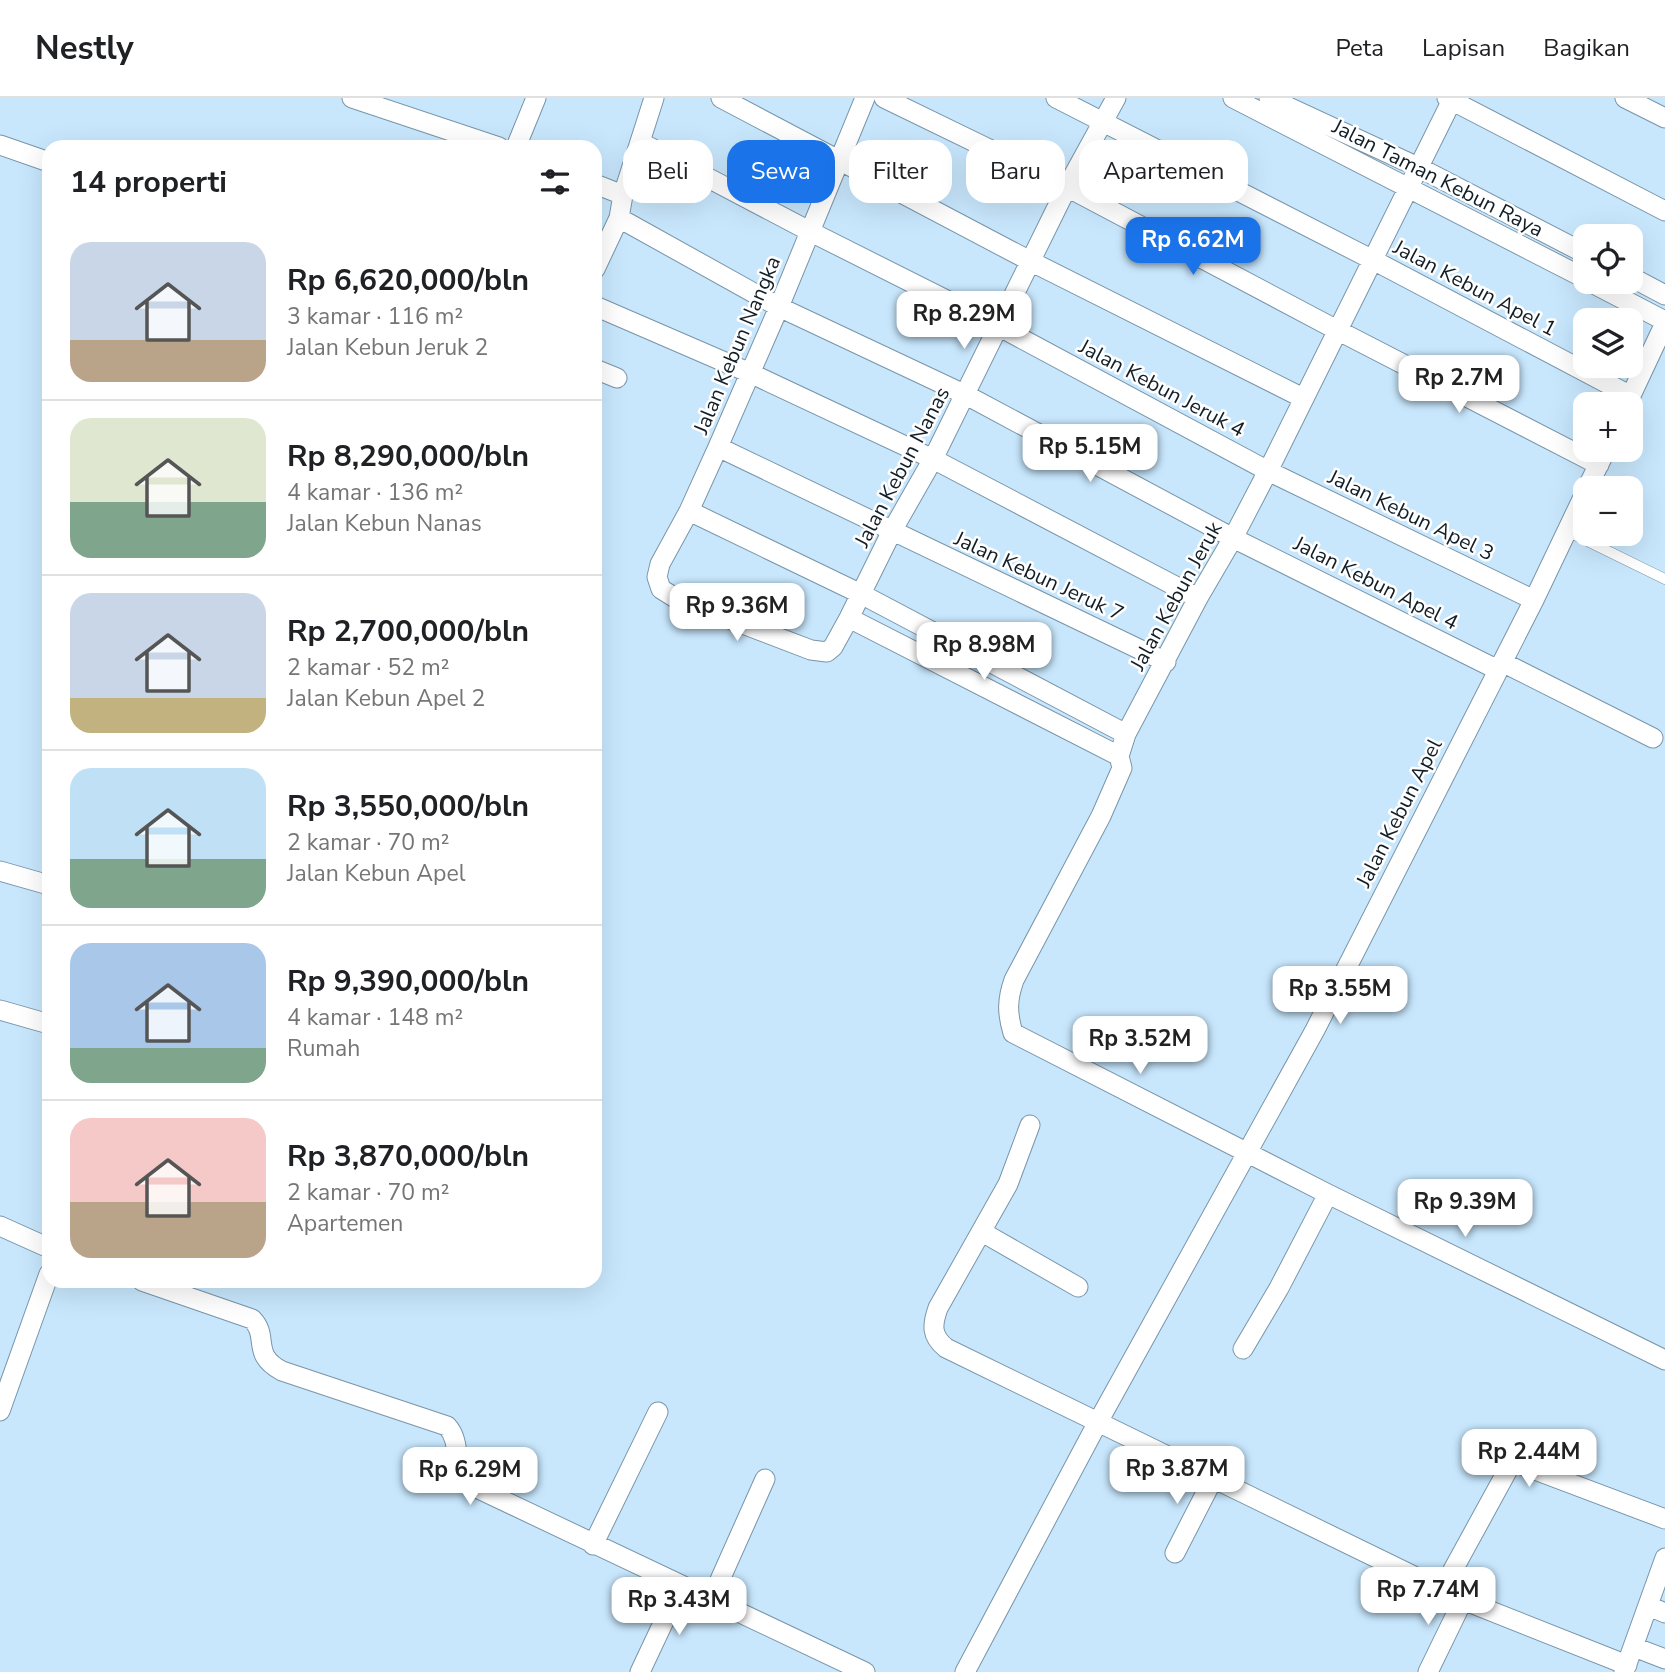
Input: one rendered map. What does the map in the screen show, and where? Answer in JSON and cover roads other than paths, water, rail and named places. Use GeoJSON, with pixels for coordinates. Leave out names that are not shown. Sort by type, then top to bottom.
{"type":"FeatureCollection","features":[{"type":"Feature","properties":{"kind":"street"},"geometry":{"type":"LineString","coordinates":[[352,98],[478,140]]}},
{"type":"Feature","properties":{"kind":"street"},"geometry":{"type":"LineString","coordinates":[[519,140],[536,98]]}},
{"type":"Feature","properties":{"kind":"street"},"geometry":{"type":"LineString","coordinates":[[641,140],[654,98]]}},
{"type":"Feature","properties":{"kind":"street"},"geometry":{"type":"LineString","coordinates":[[721,98],[1032,262],[1303,398]]}},
{"type":"Feature","properties":{"kind":"street","name":"Jalan Kebun Nangka"},"geometry":{"type":"LineString","coordinates":[[811,650],[677,599],[661,589],[657,577],[660,564],[689,511],[779,307],[865,98]]}},
{"type":"Feature","properties":{"kind":"street"},"geometry":{"type":"LineString","coordinates":[[884,98],[1068,187],[1337,330],[1573,443]]}},
{"type":"Feature","properties":{"kind":"street","name":"Jalan Kebun Apel 1"},"geometry":{"type":"LineString","coordinates":[[1056,98],[1373,260],[1614,392]]}},
{"type":"Feature","properties":{"kind":"street","name":"Jalan Kebun Nanas"},"geometry":{"type":"LineString","coordinates":[[811,650],[827,652],[833,647],[849,618],[892,531],[966,395],[998,326],[1115,98]]}},
{"type":"Feature","properties":{"kind":"street","name":"Jalan Taman Kebun Raya"},"geometry":{"type":"LineString","coordinates":[[1233,98],[1573,272]]}},
{"type":"Feature","properties":{"kind":"street","name":"Jalan Taman Kebun Raya"},"geometry":{"type":"LineString","coordinates":[[1269,98],[1418,167],[1573,247]]}},
{"type":"Feature","properties":{"kind":"street"},"geometry":{"type":"LineString","coordinates":[[1625,98],[1665,118]]}},
{"type":"Feature","properties":{"kind":"street"},"geometry":{"type":"LineString","coordinates":[[1450,99],[1665,211]]}},
{"type":"Feature","properties":{"kind":"street","name":"Jalan Kebun Jeruk"},"geometry":{"type":"LineString","coordinates":[[1248,1154],[1013,1034],[1008,1017],[1008,999],[1014,980],[1101,816],[1122,768],[1119,755],[1126,734],[1198,598],[1234,538],[1409,188],[1450,99]]}},
{"type":"Feature","properties":{"kind":"street"},"geometry":{"type":"LineString","coordinates":[[0,145],[42,160]]}},
{"type":"Feature","properties":{"kind":"street","name":"Jalan Kebun Jeruk 4"},"geometry":{"type":"LineString","coordinates":[[713,180],[998,326],[1268,471]]}},
{"type":"Feature","properties":{"kind":"street"},"geometry":{"type":"LineString","coordinates":[[602,187],[623,195],[619,218],[602,254]]}},
{"type":"Feature","properties":{"kind":"street","name":"Jalan Kebun Apel 4"},"geometry":{"type":"LineString","coordinates":[[619,218],[779,307],[966,395],[1234,538],[1653,738]]}},
{"type":"Feature","properties":{"kind":"street"},"geometry":{"type":"LineString","coordinates":[[1643,283],[1665,295]]}},
{"type":"Feature","properties":{"kind":"street"},"geometry":{"type":"LineString","coordinates":[[1612,294],[1665,322],[1633,392]]}},
{"type":"Feature","properties":{"kind":"street"},"geometry":{"type":"LineString","coordinates":[[602,309],[750,373],[933,459],[1198,598]]}},
{"type":"Feature","properties":{"kind":"street"},"geometry":{"type":"LineString","coordinates":[[602,372],[617,378]]}},
{"type":"Feature","properties":{"kind":"street","name":"Jalan Kebun Jeruk 7"},"geometry":{"type":"LineString","coordinates":[[718,447],[1166,662]]}},
{"type":"Feature","properties":{"kind":"street","name":"Jalan Kebun Apel 3"},"geometry":{"type":"LineString","coordinates":[[1268,471],[1534,600]]}},
{"type":"Feature","properties":{"kind":"street"},"geometry":{"type":"LineString","coordinates":[[689,511],[862,594],[1126,734]]}},
{"type":"Feature","properties":{"kind":"street","name":"Jalan Kebun Apel"},"geometry":{"type":"LineString","coordinates":[[965,1672],[1098,1422],[1315,1030],[1534,600],[1573,516]]}},
{"type":"Feature","properties":{"kind":"street"},"geometry":{"type":"LineString","coordinates":[[849,618],[984,689],[1119,755]]}},
{"type":"Feature","properties":{"kind":"street"},"geometry":{"type":"LineString","coordinates":[[0,871],[42,883]]}},
{"type":"Feature","properties":{"kind":"street"},"geometry":{"type":"LineString","coordinates":[[0,1010],[42,1022]]}},
{"type":"Feature","properties":{"kind":"street"},"geometry":{"type":"LineString","coordinates":[[1030,1125],[1008,1184],[932,1323],[938,1341],[946,1348],[1463,1600],[1629,1661],[1665,1659]]}},
{"type":"Feature","properties":{"kind":"street"},"geometry":{"type":"LineString","coordinates":[[1248,1154],[1665,1360]]}},
{"type":"Feature","properties":{"kind":"street"},"geometry":{"type":"LineString","coordinates":[[1243,1349],[1279,1288],[1328,1194]]}},
{"type":"Feature","properties":{"kind":"street"},"geometry":{"type":"LineString","coordinates":[[0,1226],[42,1245]]}},
{"type":"Feature","properties":{"kind":"street"},"geometry":{"type":"LineString","coordinates":[[982,1232],[1078,1287]]}},
{"type":"Feature","properties":{"kind":"street"},"geometry":{"type":"LineString","coordinates":[[0,1412],[44,1288]]}},
{"type":"Feature","properties":{"kind":"street"},"geometry":{"type":"LineString","coordinates":[[162,1288],[252,1319],[257,1323],[260,1343],[269,1364],[282,1371],[447,1426],[453,1432],[460,1475],[464,1482],[865,1672]]}},
{"type":"Feature","properties":{"kind":"street"},"geometry":{"type":"LineString","coordinates":[[593,1545],[658,1412]]}},
{"type":"Feature","properties":{"kind":"street"},"geometry":{"type":"LineString","coordinates":[[1442,1590],[1511,1464],[1519,1464],[1665,1519]]}},
{"type":"Feature","properties":{"kind":"street"},"geometry":{"type":"LineString","coordinates":[[1175,1553],[1214,1477]]}},
{"type":"Feature","properties":{"kind":"street"},"geometry":{"type":"LineString","coordinates":[[711,1600],[765,1479]]}},
{"type":"Feature","properties":{"kind":"street"},"geometry":{"type":"LineString","coordinates":[[1629,1661],[1657,1609],[1665,1558]]}},
{"type":"Feature","properties":{"kind":"street"},"geometry":{"type":"LineString","coordinates":[[640,1672],[681,1586]]}},
{"type":"Feature","properties":{"kind":"street"},"geometry":{"type":"LineString","coordinates":[[1428,1672],[1463,1600]]}},
{"type":"Feature","properties":{"kind":"lane"},"geometry":{"type":"LineString","coordinates":[[1566,530],[1665,579]]}}]}
